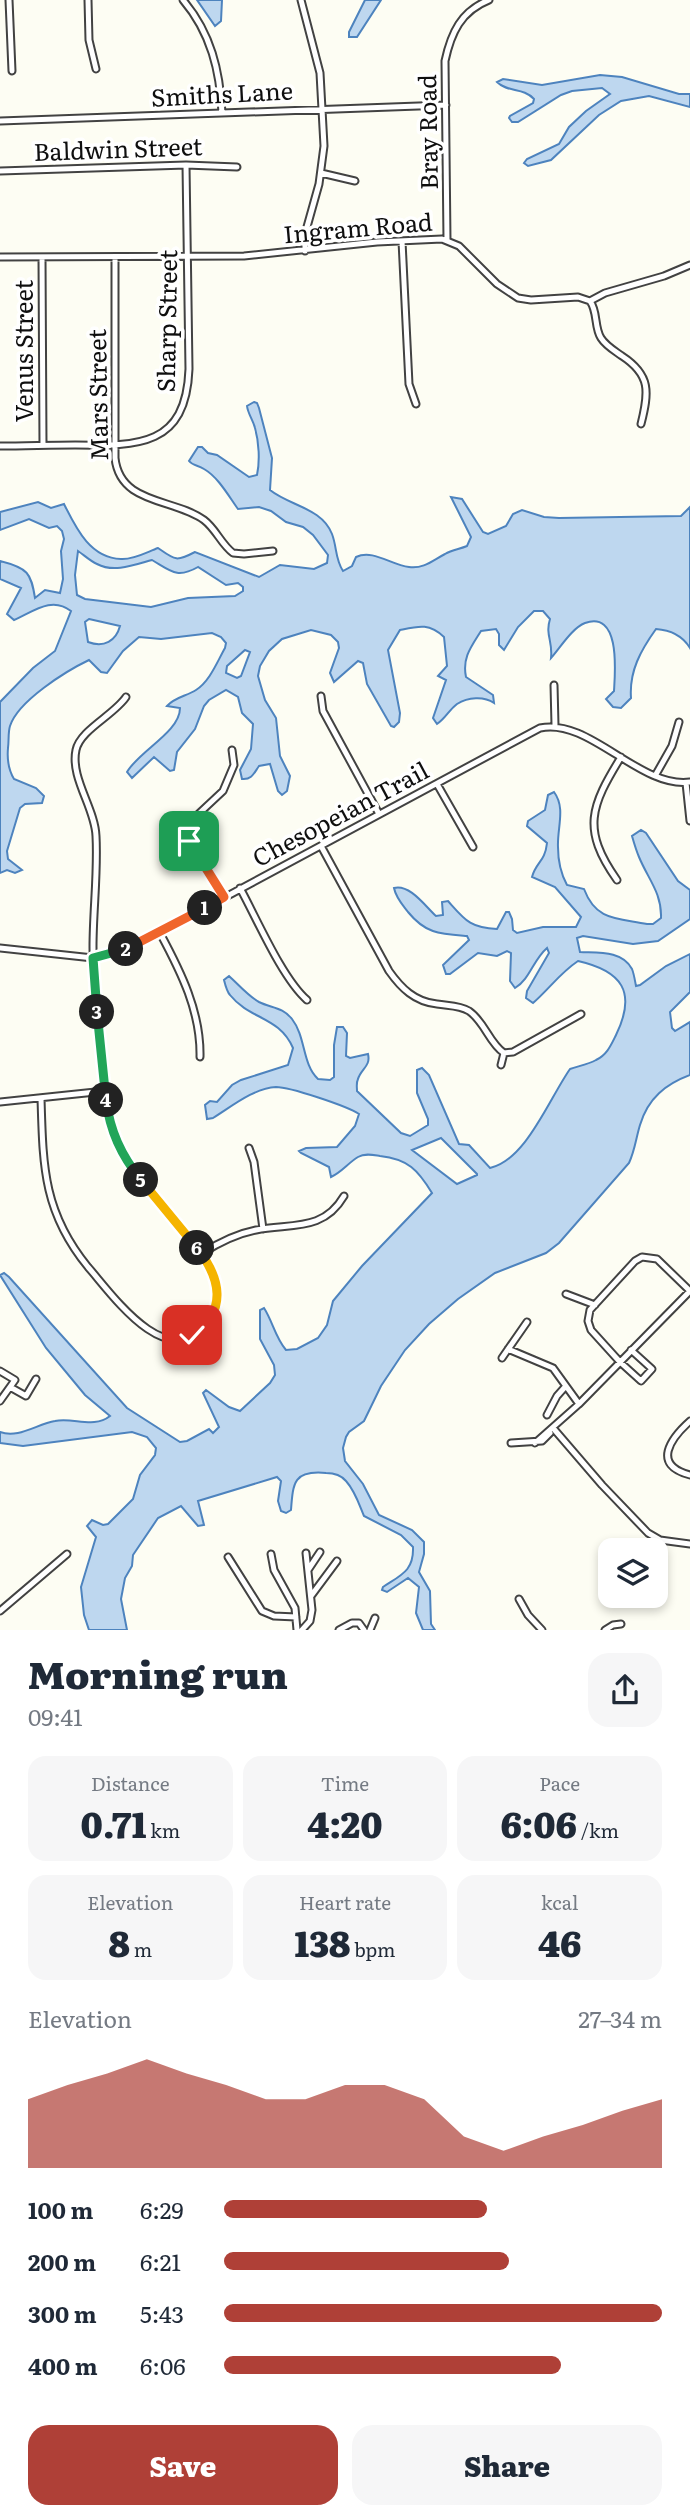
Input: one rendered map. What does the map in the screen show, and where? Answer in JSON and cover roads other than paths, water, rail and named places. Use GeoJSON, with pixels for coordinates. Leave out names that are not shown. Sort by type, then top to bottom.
{"type":"FeatureCollection","features":[{"type":"Feature","properties":{"kind":"street"},"geometry":{"type":"LineString","coordinates":[[9,0],[12,71]]}},
{"type":"Feature","properties":{"kind":"street"},"geometry":{"type":"LineString","coordinates":[[88,0],[89,40],[96,69]]}},
{"type":"Feature","properties":{"kind":"street"},"geometry":{"type":"LineString","coordinates":[[183,0],[196,17],[215,57],[222,113]]}},
{"type":"Feature","properties":{"kind":"street"},"geometry":{"type":"LineString","coordinates":[[300,0],[320,73],[324,146],[321,173],[305,234],[305,251]]}},
{"type":"Feature","properties":{"kind":"street","name":"Bray Road"},"geometry":{"type":"LineString","coordinates":[[447,240],[444,74],[452,35],[467,13],[489,0]]}},
{"type":"Feature","properties":{"kind":"street","name":"Smiths Lane"},"geometry":{"type":"LineString","coordinates":[[0,121],[446,105]]}},
{"type":"Feature","properties":{"kind":"street","name":"Baldwin Street"},"geometry":{"type":"LineString","coordinates":[[0,171],[186,165],[237,167]]}},
{"type":"Feature","properties":{"kind":"street","name":"Sharp Street"},"geometry":{"type":"LineString","coordinates":[[0,446],[115,446],[139,443],[173,423],[183,407],[189,369],[186,165]]}},
{"type":"Feature","properties":{"kind":"street"},"geometry":{"type":"LineString","coordinates":[[321,173],[355,181]]}},
{"type":"Feature","properties":{"kind":"street","name":"Ingram Road"},"geometry":{"type":"LineString","coordinates":[[0,257],[266,255],[402,241],[447,240],[459,246],[503,290],[518,298],[531,300],[578,297],[590,301],[606,293],[690,265]]}},
{"type":"Feature","properties":{"kind":"street"},"geometry":{"type":"LineString","coordinates":[[402,241],[409,384],[416,404]]}},
{"type":"Feature","properties":{"kind":"street","name":"Venus Street"},"geometry":{"type":"LineString","coordinates":[[42,257],[43,445]]}},
{"type":"Feature","properties":{"kind":"street","name":"Mars Street"},"geometry":{"type":"LineString","coordinates":[[115,257],[115,446],[119,474],[134,492],[199,517],[212,527],[233,553],[273,551]]}},
{"type":"Feature","properties":{"kind":"street"},"geometry":{"type":"LineString","coordinates":[[590,301],[601,338],[637,366],[644,377],[646,387],[641,424]]}},
{"type":"Feature","properties":{"kind":"street"},"geometry":{"type":"LineString","coordinates":[[554,685],[555,726],[573,732],[655,776],[688,782],[687,807],[690,821]]}},
{"type":"Feature","properties":{"kind":"street"},"geometry":{"type":"LineString","coordinates":[[321,696],[323,711],[379,814]]}},
{"type":"Feature","properties":{"kind":"street"},"geometry":{"type":"LineString","coordinates":[[41,1098],[42,1137],[49,1196],[59,1224],[79,1255],[135,1320],[154,1333],[166,1338],[182,1339],[195,1334],[205,1325],[214,1308],[217,1284],[212,1268],[125,1158],[111,1124],[105,1091],[93,958],[92,856],[95,826],[79,774],[76,750],[80,740],[116,710],[126,697]]}},
{"type":"Feature","properties":{"kind":"street"},"geometry":{"type":"LineString","coordinates":[[655,776],[672,746],[679,722]]}},
{"type":"Feature","properties":{"kind":"street","name":"Chesopeian Trail"},"geometry":{"type":"LineString","coordinates":[[0,948],[93,958],[120,951],[160,933],[532,731],[555,726]]}},
{"type":"Feature","properties":{"kind":"street"},"geometry":{"type":"LineString","coordinates":[[224,897],[203,866],[186,831],[192,820],[223,791],[234,765],[232,750]]}},
{"type":"Feature","properties":{"kind":"street"},"geometry":{"type":"LineString","coordinates":[[617,880],[596,841],[593,822],[601,791],[621,757]]}},
{"type":"Feature","properties":{"kind":"street"},"geometry":{"type":"LineString","coordinates":[[437,784],[473,847]]}},
{"type":"Feature","properties":{"kind":"street"},"geometry":{"type":"LineString","coordinates":[[321,846],[389,971],[410,995],[426,1002],[460,1007],[472,1013],[498,1049],[504,1053],[513,1052],[581,1014]]}},
{"type":"Feature","properties":{"kind":"street"},"geometry":{"type":"LineString","coordinates":[[240,888],[286,972],[298,992],[307,1000]]}},
{"type":"Feature","properties":{"kind":"street"},"geometry":{"type":"LineString","coordinates":[[160,933],[188,993],[198,1027],[200,1057]]}},
{"type":"Feature","properties":{"kind":"street"},"geometry":{"type":"LineString","coordinates":[[501,1065],[504,1053]]}},
{"type":"Feature","properties":{"kind":"street"},"geometry":{"type":"LineString","coordinates":[[0,1102],[105,1091]]}},
{"type":"Feature","properties":{"kind":"street"},"geometry":{"type":"LineString","coordinates":[[249,1148],[254,1162],[263,1229]]}},
{"type":"Feature","properties":{"kind":"street"},"geometry":{"type":"LineString","coordinates":[[201,1254],[225,1240],[263,1229],[308,1223],[326,1216],[344,1196]]}},
{"type":"Feature","properties":{"kind":"street"},"geometry":{"type":"LineString","coordinates":[[511,1443],[535,1443],[553,1428],[579,1404],[620,1362],[631,1350],[690,1291],[657,1259],[647,1256],[635,1261],[588,1315],[589,1326],[620,1362],[641,1381],[652,1368],[631,1350]]}},
{"type":"Feature","properties":{"kind":"street"},"geometry":{"type":"LineString","coordinates":[[566,1294],[595,1305]]}},
{"type":"Feature","properties":{"kind":"street"},"geometry":{"type":"LineString","coordinates":[[502,1359],[527,1322]]}},
{"type":"Feature","properties":{"kind":"street"},"geometry":{"type":"LineString","coordinates":[[508,1349],[553,1368],[579,1404]]}},
{"type":"Feature","properties":{"kind":"street"},"geometry":{"type":"LineString","coordinates":[[0,1371],[15,1380],[0,1401]]}},
{"type":"Feature","properties":{"kind":"street"},"geometry":{"type":"LineString","coordinates":[[10,1387],[26,1396],[36,1379]]}},
{"type":"Feature","properties":{"kind":"street"},"geometry":{"type":"LineString","coordinates":[[547,1415],[565,1387]]}},
{"type":"Feature","properties":{"kind":"street"},"geometry":{"type":"LineString","coordinates":[[690,1420],[671,1439],[668,1454],[677,1469],[690,1475]]}},
{"type":"Feature","properties":{"kind":"street"},"geometry":{"type":"LineString","coordinates":[[553,1428],[648,1533],[660,1540],[690,1544]]}},
{"type":"Feature","properties":{"kind":"street"},"geometry":{"type":"LineString","coordinates":[[308,1571],[320,1552]]}},
{"type":"Feature","properties":{"kind":"street"},"geometry":{"type":"LineString","coordinates":[[299,1630],[312,1617],[306,1553]]}},
{"type":"Feature","properties":{"kind":"street"},"geometry":{"type":"LineString","coordinates":[[0,1611],[67,1554]]}},
{"type":"Feature","properties":{"kind":"street"},"geometry":{"type":"LineString","coordinates":[[271,1554],[274,1570],[292,1599],[299,1630]]}},
{"type":"Feature","properties":{"kind":"street"},"geometry":{"type":"LineString","coordinates":[[228,1557],[262,1611],[274,1616],[296,1617]]}},
{"type":"Feature","properties":{"kind":"street"},"geometry":{"type":"LineString","coordinates":[[311,1596],[337,1561]]}},
{"type":"Feature","properties":{"kind":"street"},"geometry":{"type":"LineString","coordinates":[[519,1599],[528,1615],[542,1630]]}},
{"type":"Feature","properties":{"kind":"street"},"geometry":{"type":"LineString","coordinates":[[370,1630],[375,1618]]}},
{"type":"Feature","properties":{"kind":"street"},"geometry":{"type":"LineString","coordinates":[[339,1630],[356,1622],[364,1630]]}},
{"type":"Feature","properties":{"kind":"street"},"geometry":{"type":"LineString","coordinates":[[605,1630],[621,1624]]}},
{"type":"Feature","properties":{"kind":"water"},"geometry":{"type":"Polygon","coordinates":[[[197,0],[222,0],[221,21],[215,26],[197,0]]]}},
{"type":"Feature","properties":{"kind":"water"},"geometry":{"type":"Polygon","coordinates":[[[365,0],[381,0],[357,37],[349,37],[349,32],[365,0]]]}},
{"type":"Feature","properties":{"kind":"water"},"geometry":{"type":"Polygon","coordinates":[[[600,75],[622,77],[679,94],[690,94],[690,107],[649,96],[621,101],[599,115],[551,160],[528,166],[524,163],[559,144],[569,127],[610,94],[602,88],[572,91],[518,122],[512,122],[510,116],[533,103],[534,99],[497,82],[503,79],[542,85],[600,75]]]}},
{"type":"Feature","properties":{"kind":"water"},"geometry":{"type":"Polygon","coordinates":[[[254,402],[259,408],[272,458],[270,490],[321,518],[332,534],[343,571],[352,566],[356,557],[362,555],[414,567],[467,546],[471,537],[451,497],[462,499],[483,532],[488,534],[506,526],[513,514],[522,510],[544,517],[559,518],[681,516],[690,507],[690,648],[675,634],[656,629],[637,661],[631,698],[621,708],[613,707],[606,699],[614,691],[615,658],[610,634],[605,626],[597,621],[585,623],[571,634],[551,658],[548,629],[550,619],[543,611],[534,611],[518,627],[504,650],[499,645],[496,629],[481,631],[468,653],[466,677],[493,695],[494,703],[481,698],[466,700],[457,704],[437,724],[433,718],[446,680],[438,676],[447,666],[444,637],[433,629],[424,627],[400,630],[388,650],[400,713],[399,722],[394,727],[367,684],[363,663],[358,661],[334,682],[330,673],[339,648],[338,642],[331,635],[311,630],[282,639],[269,651],[260,666],[258,676],[265,700],[276,718],[280,756],[290,776],[287,791],[282,795],[278,791],[270,764],[259,766],[250,777],[242,779],[240,770],[251,749],[253,724],[242,713],[238,697],[226,690],[204,706],[195,729],[177,752],[174,770],[170,771],[154,757],[132,778],[127,772],[133,764],[166,733],[178,717],[180,708],[167,706],[205,682],[226,643],[212,633],[161,639],[139,637],[123,651],[107,673],[101,672],[89,660],[68,671],[32,697],[15,716],[9,734],[10,771],[14,779],[36,788],[44,796],[42,803],[25,804],[20,808],[7,851],[8,859],[22,870],[0,873],[0,702],[33,668],[55,651],[71,611],[50,605],[14,620],[7,614],[21,588],[0,579],[0,561],[17,566],[30,577],[35,598],[45,590],[60,593],[63,579],[61,551],[64,539],[57,526],[49,528],[29,519],[0,530],[0,512],[38,502],[51,508],[64,504],[85,540],[101,553],[121,559],[158,548],[176,558],[195,552],[259,577],[280,565],[314,569],[327,563],[328,555],[313,535],[303,527],[286,522],[271,511],[259,507],[238,509],[214,477],[189,461],[198,447],[202,447],[249,477],[257,475],[257,439],[247,406],[254,402]],[[78,551],[75,575],[77,595],[85,599],[151,607],[188,598],[235,596],[243,591],[243,587],[238,583],[226,585],[198,567],[179,573],[152,560],[110,568],[94,563],[78,551]],[[89,619],[85,622],[88,642],[94,644],[108,642],[116,636],[120,626],[89,619]],[[245,650],[227,666],[226,673],[237,678],[241,676],[250,652],[245,650]]]}},
{"type":"Feature","properties":{"kind":"water"},"geometry":{"type":"Polygon","coordinates":[[[554,792],[560,805],[558,852],[565,881],[567,885],[584,889],[601,913],[617,919],[647,924],[653,924],[661,918],[657,894],[632,836],[641,830],[646,833],[678,881],[690,890],[690,919],[658,941],[633,944],[583,936],[577,938],[580,952],[609,954],[622,958],[632,969],[636,986],[690,954],[690,992],[670,1012],[672,1028],[675,1031],[690,1022],[690,1075],[673,1083],[653,1100],[643,1115],[629,1163],[559,1243],[546,1253],[495,1273],[429,1324],[405,1350],[381,1386],[364,1421],[346,1437],[343,1448],[345,1461],[363,1484],[379,1515],[412,1530],[424,1542],[419,1572],[430,1591],[431,1624],[435,1630],[423,1630],[416,1613],[419,1587],[408,1578],[387,1592],[382,1590],[409,1567],[413,1547],[401,1535],[364,1516],[352,1489],[342,1477],[332,1473],[315,1473],[301,1476],[297,1480],[291,1510],[286,1513],[281,1511],[278,1501],[281,1481],[277,1477],[198,1501],[204,1525],[198,1526],[181,1506],[158,1518],[133,1555],[132,1566],[125,1578],[121,1599],[127,1630],[89,1630],[84,1615],[81,1587],[96,1537],[87,1526],[92,1520],[103,1525],[108,1524],[133,1499],[140,1475],[155,1455],[156,1448],[147,1437],[132,1432],[23,1446],[0,1443],[0,1432],[14,1434],[62,1420],[97,1422],[110,1416],[85,1395],[46,1348],[0,1275],[4,1273],[9,1277],[127,1408],[180,1442],[209,1429],[213,1433],[219,1427],[203,1393],[206,1390],[229,1407],[240,1411],[275,1375],[274,1365],[260,1339],[260,1310],[264,1308],[286,1350],[297,1349],[318,1338],[327,1325],[333,1301],[362,1266],[432,1193],[417,1172],[398,1160],[363,1155],[331,1177],[329,1167],[301,1153],[299,1151],[306,1148],[337,1147],[355,1126],[359,1114],[343,1106],[276,1087],[251,1094],[207,1119],[205,1105],[210,1101],[217,1102],[232,1085],[241,1080],[288,1065],[293,1048],[280,1030],[238,1003],[229,994],[224,980],[229,976],[255,999],[281,1010],[292,1019],[300,1034],[309,1066],[318,1079],[330,1080],[334,1077],[337,1027],[343,1027],[347,1033],[346,1056],[350,1058],[368,1054],[369,1058],[357,1080],[357,1091],[401,1133],[410,1136],[428,1125],[417,1093],[417,1070],[422,1068],[429,1075],[459,1144],[469,1145],[490,1168],[503,1163],[536,1127],[570,1069],[596,1060],[608,1049],[622,1020],[625,995],[615,977],[593,965],[578,961],[533,1003],[526,998],[527,991],[549,953],[547,948],[515,988],[510,981],[511,953],[507,951],[497,956],[478,953],[450,974],[446,974],[443,965],[469,940],[467,936],[427,929],[401,904],[394,888],[411,892],[436,916],[443,915],[442,902],[448,901],[464,918],[480,927],[497,929],[506,912],[509,912],[513,930],[517,933],[543,927],[576,927],[581,917],[555,887],[532,877],[547,843],[527,826],[528,821],[545,810],[548,795],[554,792]],[[441,1138],[412,1150],[457,1184],[477,1174],[441,1138]]]}}]}
